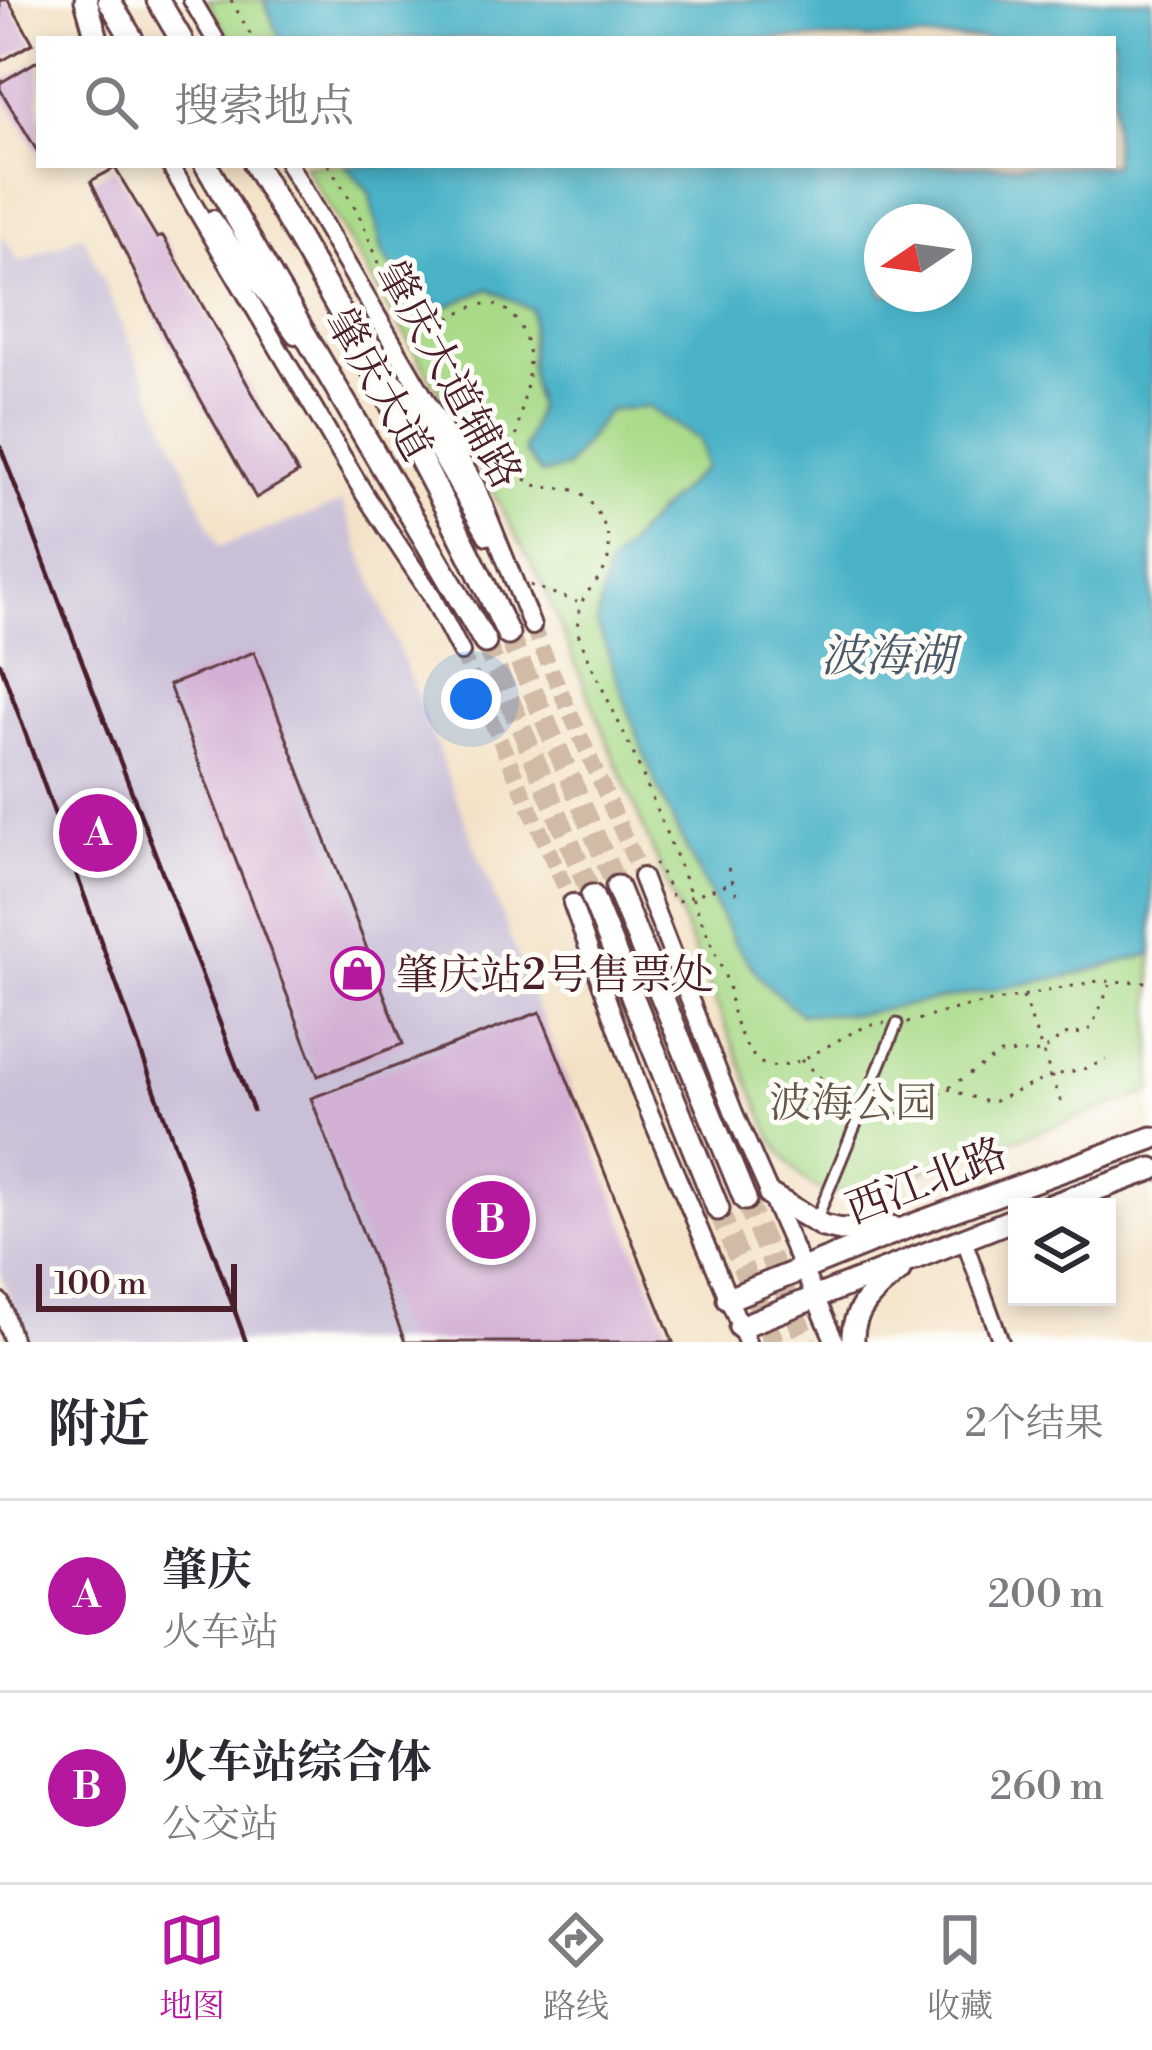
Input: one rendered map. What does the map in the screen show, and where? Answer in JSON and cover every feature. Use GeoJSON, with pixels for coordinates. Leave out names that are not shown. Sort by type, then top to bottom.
{"type":"FeatureCollection","features":[{"type":"Feature","properties":{"kind":"main road"},"geometry":{"type":"LineString","coordinates":[[86,0],[95,36]]}},
{"type":"Feature","properties":{"kind":"main road"},"geometry":{"type":"LineString","coordinates":[[109,0],[130,36]]}},
{"type":"Feature","properties":{"kind":"main road"},"geometry":{"type":"LineString","coordinates":[[158,0],[179,36]]}},
{"type":"Feature","properties":{"kind":"main road","name":"肇庆大道"},"geometry":{"type":"LineString","coordinates":[[208,168],[485,642]]}},
{"type":"Feature","properties":{"kind":"main road","name":"肇庆大道"},"geometry":{"type":"LineString","coordinates":[[258,168],[347,321],[508,634]]}},
{"type":"Feature","properties":{"kind":"main road"},"geometry":{"type":"LineString","coordinates":[[617,886],[745,1199]]}},
{"type":"Feature","properties":{"kind":"main road"},"geometry":{"type":"LineString","coordinates":[[582,900],[718,1209]]}},
{"type":"Feature","properties":{"kind":"main road","name":"西江北路"},"geometry":{"type":"LineString","coordinates":[[728,1299],[910,1226],[1152,1138]]}},
{"type":"Feature","properties":{"kind":"main road","name":"西江北路"},"geometry":{"type":"LineString","coordinates":[[1071,1198],[1152,1168]]}},
{"type":"Feature","properties":{"kind":"main road"},"geometry":{"type":"LineString","coordinates":[[770,1195],[815,1222],[841,1229],[910,1226],[921,1254],[869,1296],[852,1329],[853,1342]]}},
{"type":"Feature","properties":{"kind":"main road","name":"西江北路"},"geometry":{"type":"LineString","coordinates":[[744,1334],[815,1297],[1008,1221]]}},
{"type":"Feature","properties":{"kind":"street"},"geometry":{"type":"LineString","coordinates":[[72,0],[94,36]]}},
{"type":"Feature","properties":{"kind":"street"},"geometry":{"type":"LineString","coordinates":[[193,0],[213,36]]}},
{"type":"Feature","properties":{"kind":"street"},"geometry":{"type":"LineString","coordinates":[[173,168],[329,373]]}},
{"type":"Feature","properties":{"kind":"street"},"geometry":{"type":"LineString","coordinates":[[173,168],[461,652]]}},
{"type":"Feature","properties":{"kind":"street","name":"肇庆大道辅路"},"geometry":{"type":"LineString","coordinates":[[291,168],[476,486],[532,626]]}},
{"type":"Feature","properties":{"kind":"street"},"geometry":{"type":"LineString","coordinates":[[347,321],[404,395],[511,578]]}},
{"type":"Feature","properties":{"kind":"street"},"geometry":{"type":"LineString","coordinates":[[645,873],[734,1113],[835,1342]]}},
{"type":"Feature","properties":{"kind":"street"},"geometry":{"type":"LineString","coordinates":[[582,900],[641,1093],[744,1334]]}},
{"type":"Feature","properties":{"kind":"street"},"geometry":{"type":"LineString","coordinates":[[815,1222],[897,1024]]}},
{"type":"Feature","properties":{"kind":"street"},"geometry":{"type":"LineString","coordinates":[[963,1238],[1001,1342]]}},
{"type":"Feature","properties":{"kind":"street"},"geometry":{"type":"LineString","coordinates":[[0,1302],[13,1342]]}},
{"type":"Feature","properties":{"kind":"path"},"geometry":{"type":"LineString","coordinates":[[230,0],[251,36]]}},
{"type":"Feature","properties":{"kind":"path"},"geometry":{"type":"LineString","coordinates":[[330,168],[409,314],[434,327],[468,307],[496,304],[520,323],[529,380],[516,457],[520,473],[530,483],[586,496],[608,535],[606,563],[579,603],[579,636],[647,784],[729,983],[733,1014],[758,1062],[769,1067],[800,1059],[827,1049],[855,1029],[877,1023],[910,1023],[1098,981],[1152,982]]}},
{"type":"Feature","properties":{"kind":"path"},"geometry":{"type":"LineString","coordinates":[[511,578],[579,603]]}},
{"type":"Feature","properties":{"kind":"path"},"geometry":{"type":"LineString","coordinates":[[645,873],[658,864],[675,902],[733,882]]}},
{"type":"Feature","properties":{"kind":"path"},"geometry":{"type":"LineString","coordinates":[[728,868],[738,897]]}},
{"type":"Feature","properties":{"kind":"path"},"geometry":{"type":"LineString","coordinates":[[800,1059],[839,1095],[886,1115],[908,1114],[1000,1054],[1042,1052],[1063,1035],[1091,1028],[1112,982]]}},
{"type":"Feature","properties":{"kind":"path"},"geometry":{"type":"LineString","coordinates":[[1023,996],[1063,1108]]}},
{"type":"Feature","properties":{"kind":"path"},"geometry":{"type":"LineString","coordinates":[[947,1088],[990,1102],[1051,1076],[1106,1060]]}},
{"type":"Feature","properties":{"kind":"shaded area"},"geometry":{"type":"Polygon","coordinates":[[[0,234],[20,262],[83,235],[219,547],[342,503],[667,1342],[24,1342],[0,1271],[0,234]]]}},
{"type":"Feature","properties":{"kind":"green space"},"geometry":{"type":"Polygon","coordinates":[[[207,0],[264,0],[279,36],[228,36],[207,0]]]}},
{"type":"Feature","properties":{"kind":"green space","name":"波海公园"},"geometry":{"type":"Polygon","coordinates":[[[306,168],[348,168],[369,192],[383,254],[446,307],[489,289],[532,310],[530,370],[537,408],[524,451],[566,468],[609,410],[648,407],[700,440],[705,467],[655,514],[647,762],[734,942],[1069,976],[1152,954],[1152,1092],[878,1187],[840,1193],[814,1187],[804,1179],[772,1138],[543,585],[468,441],[306,168]]]}},
{"type":"Feature","properties":{"kind":"water","name":"波海湖"},"geometry":{"type":"Polygon","coordinates":[[[264,0],[1152,0],[1152,954],[1069,976],[859,1014],[800,1014],[764,982],[734,942],[676,828],[597,623],[607,569],[705,467],[700,440],[648,407],[609,410],[566,468],[541,474],[524,451],[537,408],[530,370],[532,310],[489,289],[446,307],[415,300],[383,254],[369,192],[348,168],[1116,168],[1116,36],[279,36],[264,0]]]}},
{"type":"Feature","properties":{"kind":"building"},"geometry":{"type":"Polygon","coordinates":[[[0,0],[8,0],[33,43],[0,62],[0,0]]]}},
{"type":"Feature","properties":{"kind":"building"},"geometry":{"type":"Polygon","coordinates":[[[36,62],[36,149],[0,89],[0,83],[36,62]]]}},
{"type":"Feature","properties":{"kind":"building"},"geometry":{"type":"Polygon","coordinates":[[[115,168],[157,238],[163,236],[298,473],[256,498],[165,336],[91,181],[115,168]]]}},
{"type":"Feature","properties":{"kind":"building"},"geometry":{"type":"Polygon","coordinates":[[[254,652],[403,1044],[318,1076],[169,685],[254,652]]]}},
{"type":"Feature","properties":{"kind":"building"},"geometry":{"type":"Polygon","coordinates":[[[540,1012],[673,1342],[405,1342],[311,1098],[540,1012]]]}},
{"type":"Feature","properties":{"kind":"tunnel"},"geometry":{"type":"LineString","coordinates":[[532,626],[642,877]]}},
{"type":"Feature","properties":{"kind":"tunnel"},"geometry":{"type":"LineString","coordinates":[[508,634],[617,887]]}},
{"type":"Feature","properties":{"kind":"tunnel"},"geometry":{"type":"LineString","coordinates":[[485,642],[592,896]]}},
{"type":"Feature","properties":{"kind":"tunnel"},"geometry":{"type":"LineString","coordinates":[[461,652],[572,903]]}},
{"type":"Feature","properties":{"kind":"tunnel"},"geometry":{"type":"LineString","coordinates":[[745,1199],[807,1342]]}},
{"type":"Feature","properties":{"kind":"tunnel"},"geometry":{"type":"LineString","coordinates":[[718,1209],[774,1342]]}},
{"type":"Feature","properties":{"kind":"railway"},"geometry":{"type":"LineString","coordinates":[[0,446],[253,1110]]}},
{"type":"Feature","properties":{"kind":"railway"},"geometry":{"type":"LineString","coordinates":[[0,663],[246,1342]]}},
{"type":"Feature","properties":{"kind":"place","name":"肇庆"},"geometry":{"type":"Point","coordinates":[98,833]}},
{"type":"Feature","properties":{"kind":"place","name":"肇庆站2号售票处"},"geometry":{"type":"Point","coordinates":[357,974]}},
{"type":"Feature","properties":{"kind":"place","name":"火车站综合体"},"geometry":{"type":"Point","coordinates":[491,1220]}}]}
